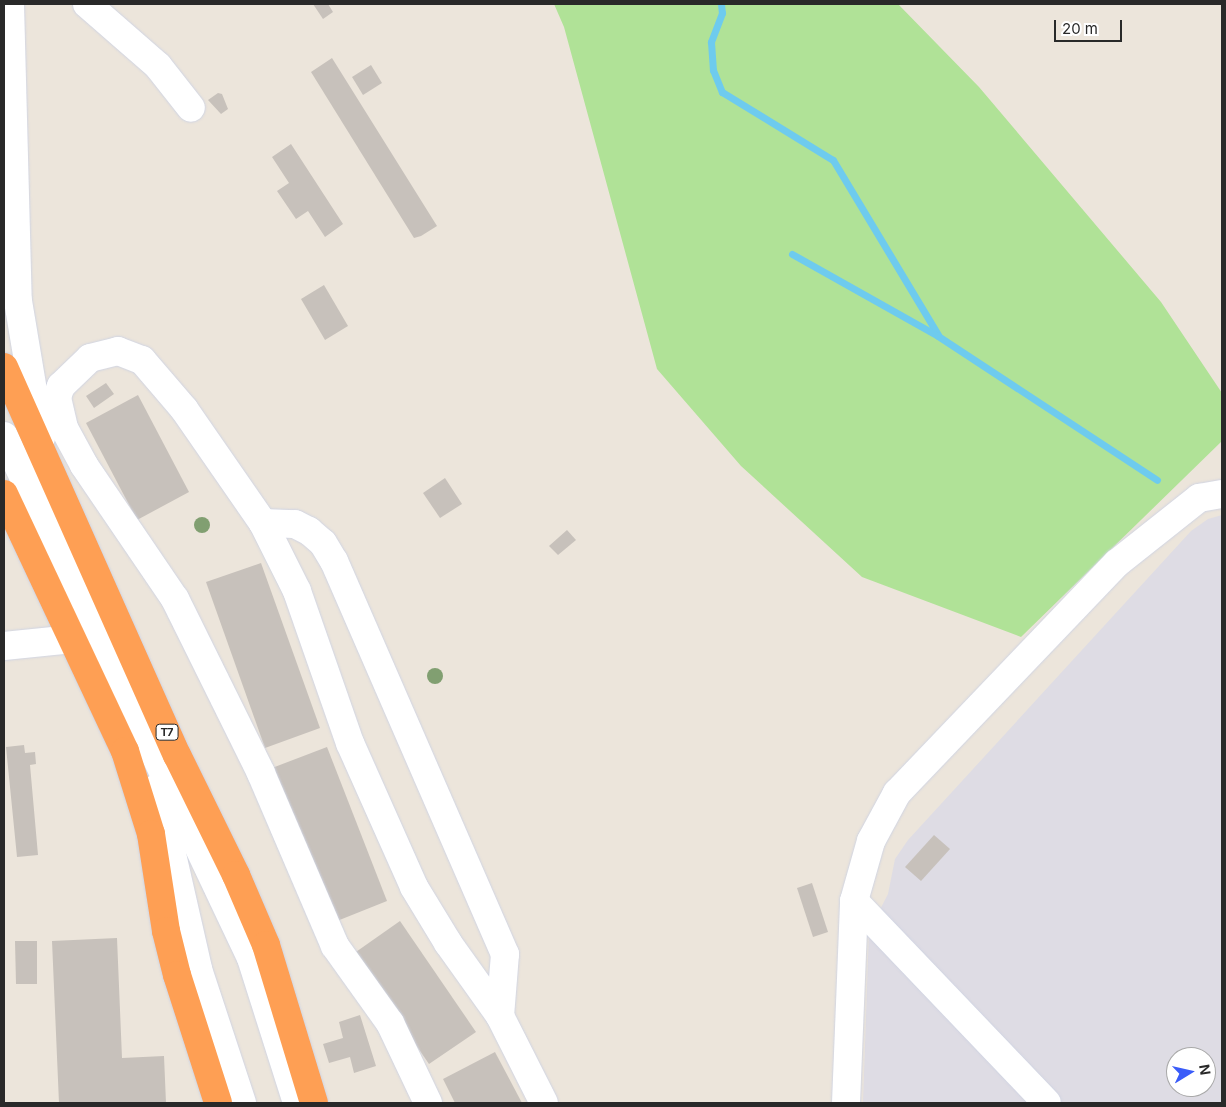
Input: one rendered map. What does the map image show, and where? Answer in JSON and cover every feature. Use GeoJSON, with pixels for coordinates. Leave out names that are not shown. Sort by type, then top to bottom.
{"type":"FeatureCollection","features":[{"type":"Feature","properties":{"kind":"highway","name":"T7"},"geometry":{"type":"LineString","coordinates":[[4,367],[173,746],[266,945],[314,1103]]}},
{"type":"Feature","properties":{"kind":"highway"},"geometry":{"type":"LineString","coordinates":[[4,494],[125,751],[151,834],[170,948],[218,1103]]}},
{"type":"Feature","properties":{"kind":"lane"},"geometry":{"type":"LineString","coordinates":[[10,4],[18,301],[44,455]]}},
{"type":"Feature","properties":{"kind":"lane"},"geometry":{"type":"LineString","coordinates":[[87,4],[158,66],[191,108]]}},
{"type":"Feature","properties":{"kind":"lane"},"geometry":{"type":"LineString","coordinates":[[428,1103],[390,1024],[335,946],[261,774],[175,599],[84,465],[64,428],[58,398],[61,386],[90,358],[118,351],[142,360],[184,410],[264,523],[297,591],[350,743],[414,886],[448,943],[500,1016],[544,1103]]}},
{"type":"Feature","properties":{"kind":"lane"},"geometry":{"type":"LineString","coordinates":[[4,436],[251,958],[297,1103]]}},
{"type":"Feature","properties":{"kind":"lane"},"geometry":{"type":"LineString","coordinates":[[846,1103],[854,901],[871,841],[897,793],[1117,564],[1199,498],[1222,494]]}},
{"type":"Feature","properties":{"kind":"lane"},"geometry":{"type":"LineString","coordinates":[[264,523],[295,524],[309,531],[323,542],[334,561],[505,954],[500,1016]]}},
{"type":"Feature","properties":{"kind":"lane"},"geometry":{"type":"LineString","coordinates":[[4,646],[73,639]]}},
{"type":"Feature","properties":{"kind":"lane"},"geometry":{"type":"LineString","coordinates":[[124,689],[146,748],[164,813],[198,969],[242,1103]]}},
{"type":"Feature","properties":{"kind":"lane"},"geometry":{"type":"LineString","coordinates":[[854,901],[1047,1103]]}},
{"type":"Feature","properties":{"kind":"shaded area"},"geometry":{"type":"Polygon","coordinates":[[[1222,515],[1222,1103],[863,1103],[869,931],[888,894],[895,859],[908,840],[1191,531],[1208,519],[1222,515]]]}},
{"type":"Feature","properties":{"kind":"green space"},"geometry":{"type":"Polygon","coordinates":[[[554,4],[898,4],[979,87],[1161,302],[1222,393],[1222,441],[1021,637],[862,577],[741,466],[657,369],[564,27],[554,4]]]}},
{"type":"Feature","properties":{"kind":"building"},"geometry":{"type":"Polygon","coordinates":[[[313,4],[328,4],[333,12],[323,19],[313,4]]]}},
{"type":"Feature","properties":{"kind":"building"},"geometry":{"type":"Polygon","coordinates":[[[332,58],[437,226],[421,236],[414,238],[311,72],[332,58]]]}},
{"type":"Feature","properties":{"kind":"building"},"geometry":{"type":"Polygon","coordinates":[[[371,65],[382,83],[363,95],[352,77],[371,65]]]}},
{"type":"Feature","properties":{"kind":"building"},"geometry":{"type":"Polygon","coordinates":[[[218,93],[222,94],[228,109],[221,114],[208,100],[218,93]]]}},
{"type":"Feature","properties":{"kind":"building"},"geometry":{"type":"Polygon","coordinates":[[[291,144],[343,224],[325,237],[308,211],[296,219],[277,191],[289,183],[272,157],[291,144]]]}},
{"type":"Feature","properties":{"kind":"building"},"geometry":{"type":"Polygon","coordinates":[[[324,285],[348,326],[325,340],[301,299],[324,285]]]}},
{"type":"Feature","properties":{"kind":"building"},"geometry":{"type":"Polygon","coordinates":[[[106,383],[114,394],[94,408],[86,396],[106,383]]]}},
{"type":"Feature","properties":{"kind":"building"},"geometry":{"type":"Polygon","coordinates":[[[138,395],[189,492],[137,520],[86,423],[138,395]]]}},
{"type":"Feature","properties":{"kind":"building"},"geometry":{"type":"Polygon","coordinates":[[[445,478],[462,504],[440,518],[423,493],[445,478]]]}},
{"type":"Feature","properties":{"kind":"building"},"geometry":{"type":"Polygon","coordinates":[[[567,530],[576,540],[558,555],[549,546],[567,530]]]}},
{"type":"Feature","properties":{"kind":"building"},"geometry":{"type":"Polygon","coordinates":[[[261,563],[320,728],[265,748],[206,582],[261,563]]]}},
{"type":"Feature","properties":{"kind":"building"},"geometry":{"type":"Polygon","coordinates":[[[24,745],[25,753],[35,752],[36,764],[30,765],[38,855],[17,857],[6,747],[24,745]]]}},
{"type":"Feature","properties":{"kind":"building"},"geometry":{"type":"Polygon","coordinates":[[[327,747],[387,901],[332,923],[272,768],[327,747]]]}},
{"type":"Feature","properties":{"kind":"building"},"geometry":{"type":"Polygon","coordinates":[[[934,835],[950,849],[921,881],[905,867],[934,835]]]}},
{"type":"Feature","properties":{"kind":"building"},"geometry":{"type":"Polygon","coordinates":[[[812,883],[828,932],[813,937],[797,888],[812,883]]]}},
{"type":"Feature","properties":{"kind":"building"},"geometry":{"type":"Polygon","coordinates":[[[400,921],[476,1032],[429,1064],[353,954],[400,921]]]}},
{"type":"Feature","properties":{"kind":"building"},"geometry":{"type":"Polygon","coordinates":[[[117,938],[122,1058],[164,1056],[166,1103],[59,1103],[52,941],[117,938]]]}},
{"type":"Feature","properties":{"kind":"building"},"geometry":{"type":"Polygon","coordinates":[[[15,941],[37,941],[37,984],[16,984],[15,941]]]}},
{"type":"Feature","properties":{"kind":"building"},"geometry":{"type":"Polygon","coordinates":[[[360,1015],[376,1066],[354,1073],[350,1057],[329,1063],[323,1044],[343,1038],[339,1022],[360,1015]]]}},
{"type":"Feature","properties":{"kind":"building"},"geometry":{"type":"Polygon","coordinates":[[[495,1052],[522,1103],[455,1103],[443,1079],[495,1052]]]}},
{"type":"Feature","properties":{"kind":"waterway"},"geometry":{"type":"LineString","coordinates":[[721,4],[722,13],[711,42],[713,70],[722,92],[833,160],[938,335]]}},
{"type":"Feature","properties":{"kind":"waterway"},"geometry":{"type":"LineString","coordinates":[[792,254],[938,336],[1157,480]]}}]}
